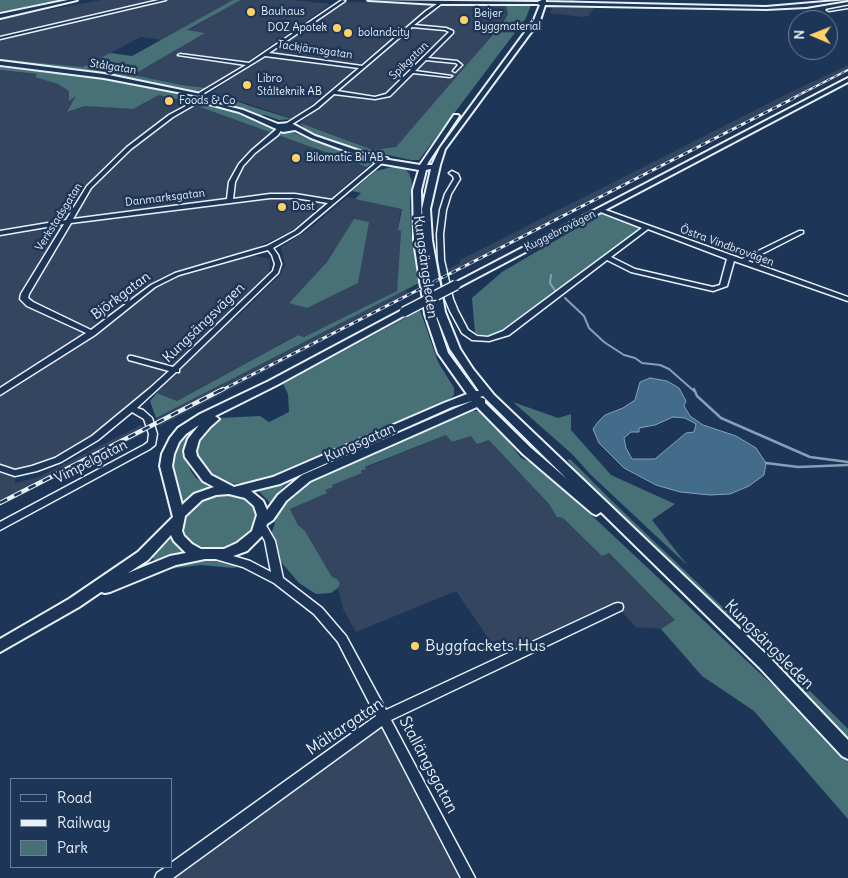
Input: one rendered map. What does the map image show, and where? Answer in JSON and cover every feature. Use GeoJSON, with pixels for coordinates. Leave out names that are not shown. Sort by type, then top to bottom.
{"type":"FeatureCollection","features":[{"type":"Feature","properties":{"kind":"main road"},"geometry":{"type":"LineString","coordinates":[[0,15],[64,0]]}},
{"type":"Feature","properties":{"kind":"main road"},"geometry":{"type":"LineString","coordinates":[[0,15],[74,0]]}},
{"type":"Feature","properties":{"kind":"main road"},"geometry":{"type":"LineString","coordinates":[[552,0],[591,4]]}},
{"type":"Feature","properties":{"kind":"main road"},"geometry":{"type":"LineString","coordinates":[[540,2],[766,8],[806,6],[847,0]]}},
{"type":"Feature","properties":{"kind":"main road"},"geometry":{"type":"LineString","coordinates":[[540,2],[572,2]]}},
{"type":"Feature","properties":{"kind":"main road"},"geometry":{"type":"LineString","coordinates":[[489,73],[528,22],[540,2]]}},
{"type":"Feature","properties":{"kind":"main road","name":"Kungsängsleden"},"geometry":{"type":"LineString","coordinates":[[540,2],[536,20],[428,166],[417,190],[418,241],[430,314],[443,353],[482,397],[764,663],[848,751]]}},
{"type":"Feature","properties":{"kind":"main road","name":"Stålgatan"},"geometry":{"type":"LineString","coordinates":[[0,64],[44,68],[119,79],[200,96],[383,160],[428,166]]}},
{"type":"Feature","properties":{"kind":"main road","name":"Kuggebrovägen"},"geometry":{"type":"LineString","coordinates":[[178,518],[166,466],[174,441],[182,431],[204,417],[273,383],[404,312],[848,80]]}},
{"type":"Feature","properties":{"kind":"main road","name":"Kungsängsleden"},"geometry":{"type":"LineString","coordinates":[[460,110],[432,149],[428,166],[426,209],[428,240],[440,312],[446,330],[482,397]]}},
{"type":"Feature","properties":{"kind":"main road"},"geometry":{"type":"LineString","coordinates":[[404,164],[421,161],[432,149]]}},
{"type":"Feature","properties":{"kind":"main road"},"geometry":{"type":"LineString","coordinates":[[404,164],[412,172],[417,190]]}},
{"type":"Feature","properties":{"kind":"main road"},"geometry":{"type":"LineString","coordinates":[[443,353],[446,366],[459,388],[448,405]]}},
{"type":"Feature","properties":{"kind":"main road","name":"Kuggebrovägen"},"geometry":{"type":"LineString","coordinates":[[232,490],[207,478],[194,464],[190,451],[194,439],[206,424],[273,383]]}},
{"type":"Feature","properties":{"kind":"main road","name":"Kungsgatan"},"geometry":{"type":"LineString","coordinates":[[232,490],[276,481],[448,405],[482,397]]}},
{"type":"Feature","properties":{"kind":"main road","name":"Kungsgatan"},"geometry":{"type":"LineString","coordinates":[[262,523],[282,498],[306,478],[482,397]]}},
{"type":"Feature","properties":{"kind":"main road"},"geometry":{"type":"LineString","coordinates":[[0,646],[74,603],[143,556],[178,518],[186,506],[198,498],[215,491],[232,490],[249,495],[259,504],[262,510],[262,523],[254,538],[242,547],[225,554],[175,560],[128,578],[74,603]]}},
{"type":"Feature","properties":{"kind":"main road"},"geometry":{"type":"LineString","coordinates":[[178,518],[176,531],[181,544],[193,552],[212,555]]}},
{"type":"Feature","properties":{"kind":"street"},"geometry":{"type":"LineString","coordinates":[[0,38],[153,1],[164,0]]}},
{"type":"Feature","properties":{"kind":"street"},"geometry":{"type":"LineString","coordinates":[[335,2],[346,0]]}},
{"type":"Feature","properties":{"kind":"street"},"geometry":{"type":"LineString","coordinates":[[370,0],[432,3],[540,2]]}},
{"type":"Feature","properties":{"kind":"street"},"geometry":{"type":"LineString","coordinates":[[461,0],[540,2]]}},
{"type":"Feature","properties":{"kind":"street","name":"Verkstadsgatan"},"geometry":{"type":"LineString","coordinates":[[92,334],[30,304],[24,296],[89,187],[111,164],[149,132],[250,64],[335,2]]}},
{"type":"Feature","properties":{"kind":"street"},"geometry":{"type":"LineString","coordinates":[[835,2],[848,7]]}},
{"type":"Feature","properties":{"kind":"street"},"geometry":{"type":"LineString","coordinates":[[230,200],[232,182],[241,165],[253,152],[333,92],[411,26],[432,3]]}},
{"type":"Feature","properties":{"kind":"street"},"geometry":{"type":"LineString","coordinates":[[830,10],[848,7]]}},
{"type":"Feature","properties":{"kind":"street","name":"Spikgatan"},"geometry":{"type":"LineString","coordinates":[[333,92],[380,98],[388,95],[452,31],[411,26]]}},
{"type":"Feature","properties":{"kind":"street","name":"Tackjärnsgatan"},"geometry":{"type":"LineString","coordinates":[[264,54],[362,67]]}},
{"type":"Feature","properties":{"kind":"street"},"geometry":{"type":"LineString","coordinates":[[180,55],[250,64]]}},
{"type":"Feature","properties":{"kind":"street"},"geometry":{"type":"LineString","coordinates":[[426,59],[457,62],[460,65],[455,71]]}},
{"type":"Feature","properties":{"kind":"street"},"geometry":{"type":"LineString","coordinates":[[412,72],[450,76]]}},
{"type":"Feature","properties":{"kind":"street"},"geometry":{"type":"LineString","coordinates":[[269,247],[307,225],[383,160]]}},
{"type":"Feature","properties":{"kind":"street"},"geometry":{"type":"LineString","coordinates":[[452,173],[456,175],[457,179],[448,194],[443,210],[440,234],[441,260],[447,290],[454,311],[465,330],[475,338],[489,339],[506,333],[647,227]]}},
{"type":"Feature","properties":{"kind":"street","name":"Danmarksgatan"},"geometry":{"type":"LineString","coordinates":[[0,233],[70,220],[270,196],[295,196],[334,202]]}},
{"type":"Feature","properties":{"kind":"street","name":"Östra Vindbrovägen"},"geometry":{"type":"LineString","coordinates":[[600,210],[848,299]]}},
{"type":"Feature","properties":{"kind":"street"},"geometry":{"type":"LineString","coordinates":[[742,262],[801,232]]}},
{"type":"Feature","properties":{"kind":"street","name":"Björkgatan"},"geometry":{"type":"LineString","coordinates":[[0,392],[92,334],[139,294],[167,278],[269,247]]}},
{"type":"Feature","properties":{"kind":"street","name":"Kungsängsvägen"},"geometry":{"type":"LineString","coordinates":[[0,468],[15,473],[34,470],[58,460],[94,438],[152,391],[276,272],[278,264],[276,255],[269,247]]}},
{"type":"Feature","properties":{"kind":"street"},"geometry":{"type":"LineString","coordinates":[[607,258],[633,271],[713,289],[722,286],[731,258]]}},
{"type":"Feature","properties":{"kind":"street"},"geometry":{"type":"LineString","coordinates":[[132,358],[176,370]]}},
{"type":"Feature","properties":{"kind":"street","name":"Vimpelgatan"},"geometry":{"type":"LineString","coordinates":[[0,526],[147,448],[152,443],[153,434],[148,418],[130,408]]}},
{"type":"Feature","properties":{"kind":"street"},"geometry":{"type":"LineString","coordinates":[[262,523],[270,541],[278,580]]}},
{"type":"Feature","properties":{"kind":"street","name":"Stallängsgatan"},"geometry":{"type":"LineString","coordinates":[[212,555],[246,564],[278,580],[318,610],[342,639],[468,878]]}},
{"type":"Feature","properties":{"kind":"street","name":"Mältargatan"},"geometry":{"type":"LineString","coordinates":[[162,878],[384,717],[618,607]]}},
{"type":"Feature","properties":{"kind":"shaded area"},"geometry":{"type":"Polygon","coordinates":[[[101,0],[161,0],[0,36],[0,19],[101,0]]]}},
{"type":"Feature","properties":{"kind":"shaded area"},"geometry":{"type":"Polygon","coordinates":[[[171,0],[233,0],[163,40],[141,37],[83,67],[0,59],[0,40],[171,0]]]}},
{"type":"Feature","properties":{"kind":"shaded area"},"geometry":{"type":"Polygon","coordinates":[[[241,0],[293,0],[331,4],[208,88],[133,75],[205,33],[187,31],[241,0]]]}},
{"type":"Feature","properties":{"kind":"shaded area"},"geometry":{"type":"Polygon","coordinates":[[[350,2],[428,4],[431,6],[294,119],[212,92],[341,4],[350,2]]]}},
{"type":"Feature","properties":{"kind":"shaded area"},"geometry":{"type":"Polygon","coordinates":[[[550,4],[596,6],[588,16],[583,17],[550,13],[552,9],[550,4]]]}},
{"type":"Feature","properties":{"kind":"shaded area"},"geometry":{"type":"Polygon","coordinates":[[[439,5],[506,6],[508,14],[458,78],[396,147],[373,150],[300,123],[439,5]]]}},
{"type":"Feature","properties":{"kind":"shaded area"},"geometry":{"type":"Polygon","coordinates":[[[848,65],[848,72],[452,275],[446,270],[460,263],[460,260],[848,65]]]}},
{"type":"Feature","properties":{"kind":"shaded area"},"geometry":{"type":"Polygon","coordinates":[[[0,70],[96,82],[68,112],[85,106],[133,109],[159,95],[183,101],[367,167],[288,233],[257,247],[252,255],[270,259],[269,273],[224,318],[234,320],[280,275],[285,265],[281,247],[308,230],[347,197],[402,208],[398,230],[401,230],[397,291],[304,337],[297,335],[177,401],[152,391],[73,453],[15,473],[15,483],[39,477],[141,425],[145,433],[0,506],[0,70]],[[334,251],[327,262],[289,303],[357,283],[334,251]]]}},
{"type":"Feature","properties":{"kind":"shaded area"},"geometry":{"type":"Polygon","coordinates":[[[405,290],[412,295],[160,426],[156,418],[405,290]]]}},
{"type":"Feature","properties":{"kind":"shaded area"},"geometry":{"type":"Polygon","coordinates":[[[650,378],[667,381],[679,388],[686,401],[684,406],[690,416],[703,425],[736,436],[756,448],[766,463],[764,475],[749,486],[730,494],[710,495],[680,492],[656,485],[624,468],[599,443],[593,429],[605,415],[623,408],[635,400],[640,382],[650,378]],[[673,417],[655,425],[639,428],[639,432],[631,432],[624,438],[626,448],[632,459],[655,459],[686,433],[694,432],[696,424],[685,418],[673,417]]]}},
{"type":"Feature","properties":{"kind":"shaded area"},"geometry":{"type":"Polygon","coordinates":[[[446,435],[452,442],[471,436],[489,439],[549,504],[557,517],[563,518],[602,555],[608,553],[676,620],[661,629],[636,627],[622,612],[507,666],[456,591],[356,632],[343,609],[338,588],[340,583],[332,577],[305,531],[298,525],[290,509],[326,493],[325,490],[331,485],[361,473],[365,468],[446,435]]]}},
{"type":"Feature","properties":{"kind":"shaded area"},"geometry":{"type":"Polygon","coordinates":[[[381,727],[459,878],[175,878],[381,727]]]}},
{"type":"Feature","properties":{"kind":"green space"},"geometry":{"type":"Polygon","coordinates":[[[0,0],[59,0],[0,12],[0,0]]]}},
{"type":"Feature","properties":{"kind":"green space"},"geometry":{"type":"Polygon","coordinates":[[[233,0],[241,0],[187,30],[205,33],[133,75],[208,88],[204,90],[188,92],[128,78],[0,62],[0,59],[83,67],[110,53],[132,56],[233,0]]]}},
{"type":"Feature","properties":{"kind":"green space"},"geometry":{"type":"Polygon","coordinates":[[[439,4],[531,5],[526,18],[419,160],[355,148],[304,132],[305,129],[300,123],[373,150],[396,147],[502,24],[508,14],[506,6],[439,4]]]}},
{"type":"Feature","properties":{"kind":"green space"},"geometry":{"type":"Polygon","coordinates":[[[0,67],[111,80],[187,96],[190,101],[205,102],[274,126],[277,132],[294,133],[372,163],[367,167],[183,101],[159,95],[133,109],[85,106],[67,112],[76,96],[69,101],[69,91],[58,84],[35,77],[37,74],[0,70],[0,67]]]}},
{"type":"Feature","properties":{"kind":"green space"},"geometry":{"type":"Polygon","coordinates":[[[212,92],[292,119],[279,120],[216,101],[217,98],[212,95],[212,92]]]}},
{"type":"Feature","properties":{"kind":"green space"},"geometry":{"type":"Polygon","coordinates":[[[392,167],[404,168],[409,173],[412,182],[410,203],[411,233],[419,283],[156,418],[150,401],[157,393],[177,401],[298,335],[304,337],[397,291],[401,231],[398,230],[402,209],[355,199],[361,193],[352,191],[376,171],[392,167]]]}},
{"type":"Feature","properties":{"kind":"green space"},"geometry":{"type":"Polygon","coordinates":[[[604,212],[647,227],[489,339],[475,333],[472,298],[502,272],[604,212]]]}},
{"type":"Feature","properties":{"kind":"green space"},"geometry":{"type":"Polygon","coordinates":[[[354,219],[369,222],[358,283],[307,308],[289,303],[327,262],[354,219]]]}},
{"type":"Feature","properties":{"kind":"green space"},"geometry":{"type":"Polygon","coordinates":[[[420,310],[438,362],[454,388],[454,395],[447,401],[278,477],[262,482],[228,484],[210,477],[198,458],[197,447],[199,437],[212,422],[219,418],[260,416],[269,422],[289,412],[288,394],[283,384],[420,310]]]}},
{"type":"Feature","properties":{"kind":"green space"},"geometry":{"type":"Polygon","coordinates":[[[242,400],[204,423],[187,451],[190,470],[196,478],[213,490],[183,505],[170,464],[175,445],[189,430],[242,400]]]}},
{"type":"Feature","properties":{"kind":"green space"},"geometry":{"type":"Polygon","coordinates":[[[513,402],[558,418],[571,414],[571,430],[611,475],[675,504],[652,520],[687,565],[590,474],[572,454],[513,402]]]}},
{"type":"Feature","properties":{"kind":"green space"},"geometry":{"type":"Polygon","coordinates":[[[470,411],[480,411],[497,426],[521,458],[535,464],[602,525],[796,707],[848,762],[848,819],[754,711],[702,676],[661,629],[675,620],[609,553],[602,556],[563,518],[557,517],[549,504],[489,440],[477,444],[471,436],[452,442],[446,435],[365,467],[366,469],[361,471],[362,473],[332,485],[333,487],[325,490],[327,493],[290,509],[298,525],[305,531],[332,577],[340,583],[338,588],[331,593],[316,594],[299,583],[281,562],[271,535],[278,513],[286,501],[310,481],[344,463],[365,457],[470,411]]]}},
{"type":"Feature","properties":{"kind":"green space"},"geometry":{"type":"Polygon","coordinates":[[[570,459],[848,729],[848,738],[579,475],[567,460],[570,459]]]}},
{"type":"Feature","properties":{"kind":"green space"},"geometry":{"type":"Polygon","coordinates":[[[315,467],[284,486],[270,503],[256,488],[315,467]]]}},
{"type":"Feature","properties":{"kind":"green space"},"geometry":{"type":"Polygon","coordinates":[[[225,492],[248,497],[259,512],[253,531],[232,546],[205,548],[193,543],[186,536],[183,527],[184,517],[200,499],[225,492]]]}},
{"type":"Feature","properties":{"kind":"green space"},"geometry":{"type":"Polygon","coordinates":[[[170,535],[184,553],[156,562],[148,553],[170,535]]]}},
{"type":"Feature","properties":{"kind":"green space"},"geometry":{"type":"Polygon","coordinates":[[[216,559],[240,563],[238,567],[233,568],[201,565],[160,570],[176,562],[216,559]]]}},
{"type":"Feature","properties":{"kind":"waterway"},"geometry":{"type":"LineString","coordinates":[[833,1],[840,0]]}},
{"type":"Feature","properties":{"kind":"waterway"},"geometry":{"type":"LineString","coordinates":[[570,1],[608,3]]}},
{"type":"Feature","properties":{"kind":"waterway"},"geometry":{"type":"LineString","coordinates":[[617,3],[673,5]]}},
{"type":"Feature","properties":{"kind":"waterway"},"geometry":{"type":"LineString","coordinates":[[551,275],[550,283],[556,292]]}},
{"type":"Feature","properties":{"kind":"waterway"},"geometry":{"type":"LineString","coordinates":[[565,298],[584,316],[589,328],[604,342],[624,355],[635,358],[642,363],[660,365],[669,369],[694,391]]}},
{"type":"Feature","properties":{"kind":"waterway"},"geometry":{"type":"LineString","coordinates":[[694,389],[697,396],[721,418],[810,457],[848,462]]}},
{"type":"Feature","properties":{"kind":"waterway"},"geometry":{"type":"LineString","coordinates":[[766,463],[798,467],[848,465]]}},
{"type":"Feature","properties":{"kind":"railway"},"geometry":{"type":"LineString","coordinates":[[791,99],[848,70]]}},
{"type":"Feature","properties":{"kind":"railway"},"geometry":{"type":"LineString","coordinates":[[220,391],[794,98]]}},
{"type":"Feature","properties":{"kind":"railway"},"geometry":{"type":"LineString","coordinates":[[0,503],[223,389]]}},
{"type":"Feature","properties":{"kind":"place","name":"Bauhaus"},"geometry":{"type":"Point","coordinates":[251,12]}},
{"type":"Feature","properties":{"kind":"place","name":"Beijer Byggmaterial"},"geometry":{"type":"Point","coordinates":[464,20]}},
{"type":"Feature","properties":{"kind":"place","name":"DOZ Apotek"},"geometry":{"type":"Point","coordinates":[337,28]}},
{"type":"Feature","properties":{"kind":"place","name":"bolandcity"},"geometry":{"type":"Point","coordinates":[348,33]}},
{"type":"Feature","properties":{"kind":"place","name":"Libro Stålteknik AB"},"geometry":{"type":"Point","coordinates":[247,85]}},
{"type":"Feature","properties":{"kind":"place","name":"Foods & Co"},"geometry":{"type":"Point","coordinates":[169,101]}},
{"type":"Feature","properties":{"kind":"place","name":"Bilomatic Bil AB"},"geometry":{"type":"Point","coordinates":[296,158]}},
{"type":"Feature","properties":{"kind":"place","name":"Dost"},"geometry":{"type":"Point","coordinates":[282,207]}},
{"type":"Feature","properties":{"kind":"place","name":"Byggfackets Hus"},"geometry":{"type":"Point","coordinates":[415,646]}}]}
